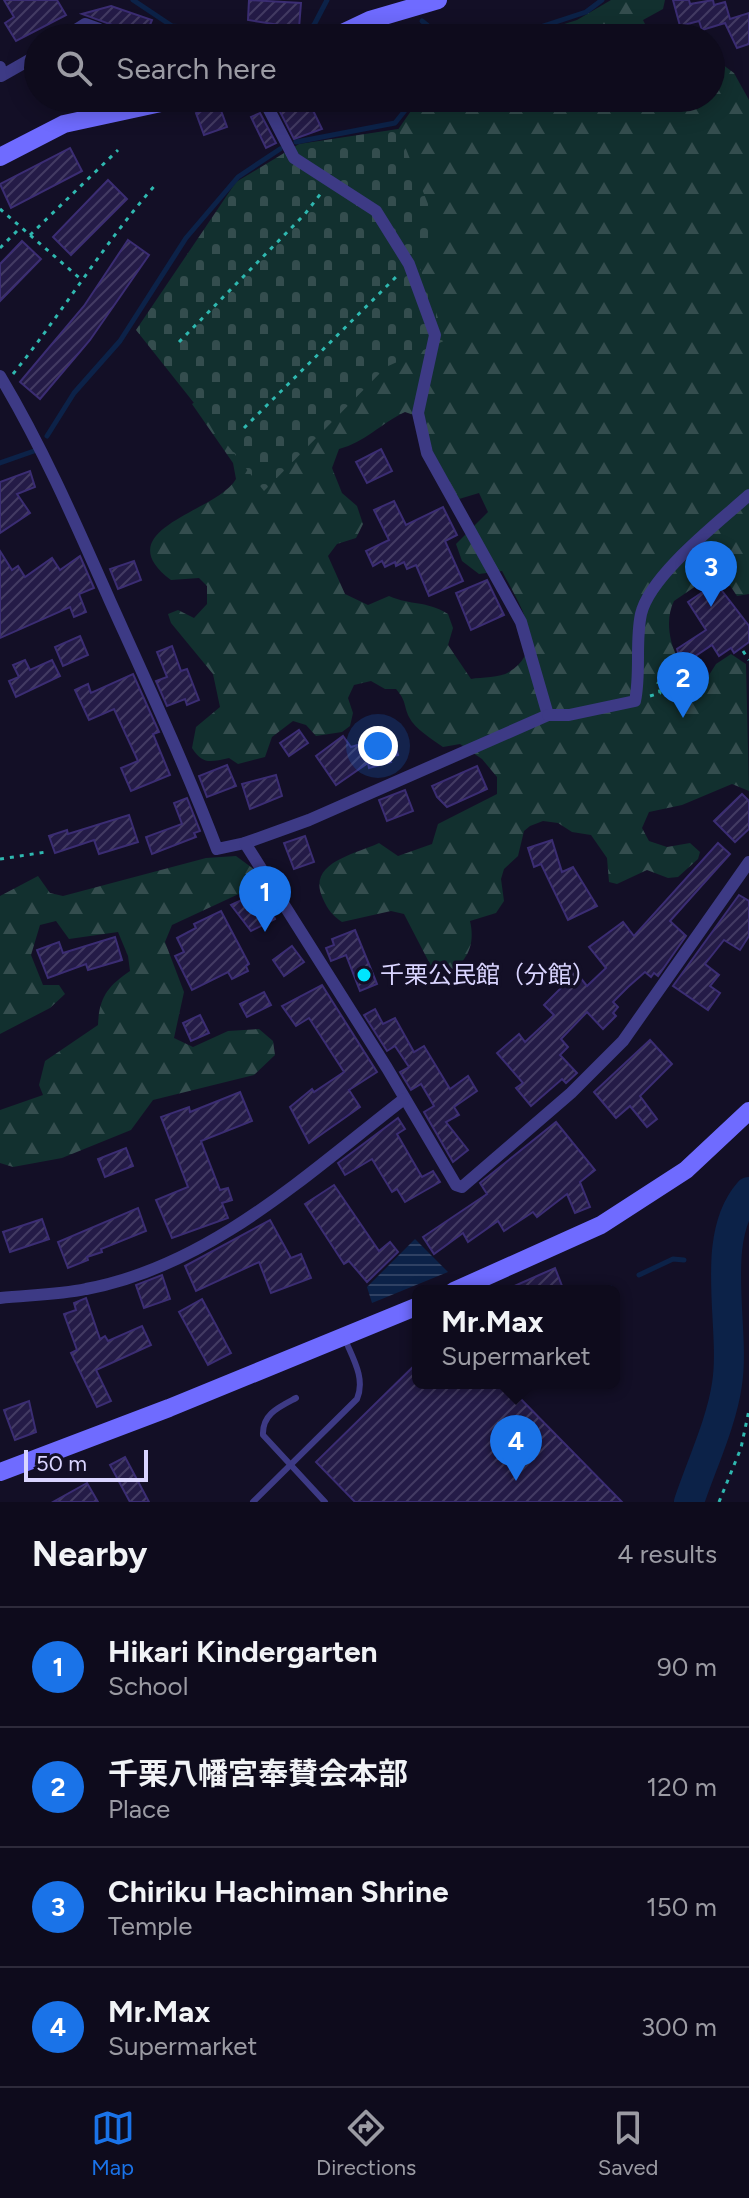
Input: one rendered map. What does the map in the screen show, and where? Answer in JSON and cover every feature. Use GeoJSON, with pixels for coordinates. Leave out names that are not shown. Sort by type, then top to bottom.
{"type":"FeatureCollection","features":[{"type":"Feature","properties":{"kind":"street"},"geometry":{"type":"LineString","coordinates":[[362,24],[438,0]]}},
{"type":"Feature","properties":{"kind":"street"},"geometry":{"type":"LineString","coordinates":[[0,73],[24,62]]}},
{"type":"Feature","properties":{"kind":"street"},"geometry":{"type":"LineString","coordinates":[[0,157],[64,124],[99,112]]}},
{"type":"Feature","properties":{"kind":"street"},"geometry":{"type":"LineString","coordinates":[[270,112],[294,158],[376,211],[386,222],[409,264],[435,335],[418,413],[419,430],[427,453],[521,622],[548,715]]}},
{"type":"Feature","properties":{"kind":"street"},"geometry":{"type":"LineString","coordinates":[[2,379],[28,420],[66,502],[165,720],[217,849],[245,843],[309,820],[548,715],[569,715],[635,701],[640,680],[641,612],[681,556],[749,495]]}},
{"type":"Feature","properties":{"kind":"street"},"geometry":{"type":"LineString","coordinates":[[245,843],[456,1185],[462,1187],[571,1093],[623,1041],[749,862]]}},
{"type":"Feature","properties":{"kind":"street"},"geometry":{"type":"LineString","coordinates":[[0,1298],[85,1289],[122,1280],[194,1251],[233,1230],[404,1099]]}},
{"type":"Feature","properties":{"kind":"street"},"geometry":{"type":"LineString","coordinates":[[467,1285],[601,1225],[686,1170],[749,1111]]}},
{"type":"Feature","properties":{"kind":"street"},"geometry":{"type":"LineString","coordinates":[[0,1472],[412,1308]]}},
{"type":"Feature","properties":{"kind":"lane"},"geometry":{"type":"LineString","coordinates":[[253,1502],[357,1399],[362,1389],[343,1336]]}},
{"type":"Feature","properties":{"kind":"lane"},"geometry":{"type":"LineString","coordinates":[[296,1398],[269,1413],[262,1425],[269,1445],[325,1502]]}},
{"type":"Feature","properties":{"kind":"path"},"geometry":{"type":"LineString","coordinates":[[30,235],[118,150]]}},
{"type":"Feature","properties":{"kind":"path"},"geometry":{"type":"LineString","coordinates":[[2,379],[65,309],[119,227],[157,183]]}},
{"type":"Feature","properties":{"kind":"path"},"geometry":{"type":"LineString","coordinates":[[179,342],[305,214],[329,183]]}},
{"type":"Feature","properties":{"kind":"path"},"geometry":{"type":"LineString","coordinates":[[0,209],[83,281]]}},
{"type":"Feature","properties":{"kind":"path"},"geometry":{"type":"LineString","coordinates":[[0,248],[20,227]]}},
{"type":"Feature","properties":{"kind":"path"},"geometry":{"type":"LineString","coordinates":[[244,428],[409,264]]}},
{"type":"Feature","properties":{"kind":"path"},"geometry":{"type":"LineString","coordinates":[[743,651],[749,660]]}},
{"type":"Feature","properties":{"kind":"path"},"geometry":{"type":"LineString","coordinates":[[635,701],[660,693],[658,683],[672,679]]}},
{"type":"Feature","properties":{"kind":"path"},"geometry":{"type":"LineString","coordinates":[[0,859],[46,852]]}},
{"type":"Feature","properties":{"kind":"path"},"geometry":{"type":"LineString","coordinates":[[719,1502],[741,1448],[749,1410]]}},
{"type":"Feature","properties":{"kind":"green space"},"geometry":{"type":"Polygon","coordinates":[[[611,0],[665,0],[663,9],[643,20],[645,24],[564,24],[611,0]]]}},
{"type":"Feature","properties":{"kind":"green space"},"geometry":{"type":"Polygon","coordinates":[[[725,66],[734,73],[749,100],[749,594],[737,596],[723,575],[715,573],[674,601],[669,622],[677,656],[697,683],[704,683],[716,664],[731,654],[746,664],[749,791],[732,784],[682,805],[649,812],[642,828],[649,841],[667,847],[690,843],[700,852],[698,859],[678,877],[668,878],[647,870],[617,884],[609,882],[607,858],[591,835],[572,832],[558,823],[543,821],[530,826],[524,831],[518,856],[504,869],[501,879],[504,901],[496,913],[470,921],[472,939],[467,954],[457,966],[442,974],[432,968],[404,914],[391,911],[342,922],[323,899],[319,887],[321,877],[326,869],[345,856],[379,843],[398,856],[432,844],[438,824],[497,794],[497,777],[482,759],[460,744],[443,747],[419,730],[396,689],[385,689],[371,681],[354,685],[348,698],[353,713],[350,726],[342,732],[316,736],[306,725],[293,721],[272,737],[265,757],[238,764],[229,758],[204,760],[192,748],[196,727],[220,707],[213,674],[171,623],[168,614],[178,610],[194,618],[207,604],[207,586],[199,578],[171,580],[154,562],[150,547],[157,534],[225,491],[236,479],[233,463],[192,404],[407,244],[397,131],[410,112],[725,112],[725,66]],[[405,412],[357,442],[339,449],[332,468],[342,493],[357,506],[363,524],[356,538],[337,544],[328,556],[345,594],[368,605],[389,596],[448,614],[453,628],[448,645],[471,679],[501,675],[521,661],[527,650],[527,623],[502,571],[479,574],[462,561],[456,544],[488,512],[479,493],[459,499],[430,447],[425,419],[405,412]]]}},
{"type":"Feature","properties":{"kind":"green space"},"geometry":{"type":"Polygon","coordinates":[[[398,129],[442,239],[417,260],[446,340],[386,367],[264,491],[136,330],[236,182],[299,144],[398,129]]]}},
{"type":"Feature","properties":{"kind":"green space"},"geometry":{"type":"Polygon","coordinates":[[[236,856],[255,870],[258,885],[172,925],[165,942],[184,992],[174,1038],[193,1047],[228,1031],[259,1029],[273,1041],[275,1055],[254,1075],[153,1100],[131,1130],[62,1158],[13,1167],[0,1163],[0,1110],[43,1095],[39,1085],[45,1061],[98,1025],[100,1007],[106,993],[130,971],[128,956],[118,932],[69,939],[56,921],[40,925],[31,955],[43,985],[59,985],[65,994],[50,1008],[0,1034],[0,896],[38,876],[50,893],[63,896],[206,858],[236,856]]]}},
{"type":"Feature","properties":{"kind":"water"},"geometry":{"type":"Polygon","coordinates":[[[415,1239],[448,1272],[372,1303],[367,1287],[415,1239]]]}},
{"type":"Feature","properties":{"kind":"building"},"geometry":{"type":"Polygon","coordinates":[[[4,0],[57,0],[66,15],[49,24],[24,24],[24,37],[16,41],[5,23],[14,17],[4,0]]]}},
{"type":"Feature","properties":{"kind":"building"},"geometry":{"type":"Polygon","coordinates":[[[249,0],[301,3],[299,24],[248,20],[249,0]]]}},
{"type":"Feature","properties":{"kind":"building"},"geometry":{"type":"Polygon","coordinates":[[[673,0],[689,0],[690,4],[713,0],[714,5],[725,2],[730,19],[749,13],[749,44],[737,48],[725,23],[700,24],[699,21],[679,24],[673,0]]]}},
{"type":"Feature","properties":{"kind":"building"},"geometry":{"type":"Polygon","coordinates":[[[111,6],[152,20],[150,24],[109,24],[82,14],[111,6]]]}},
{"type":"Feature","properties":{"kind":"building"},"geometry":{"type":"Polygon","coordinates":[[[222,112],[227,127],[204,135],[196,113],[222,112]]]}},
{"type":"Feature","properties":{"kind":"building"},"geometry":{"type":"Polygon","coordinates":[[[280,112],[314,112],[322,129],[294,139],[280,112]]]}},
{"type":"Feature","properties":{"kind":"building"},"geometry":{"type":"Polygon","coordinates":[[[260,113],[276,143],[266,148],[251,117],[260,113]]]}},
{"type":"Feature","properties":{"kind":"building"},"geometry":{"type":"Polygon","coordinates":[[[70,148],[82,171],[11,208],[0,184],[70,148]]]}},
{"type":"Feature","properties":{"kind":"building"},"geometry":{"type":"Polygon","coordinates":[[[108,180],[127,199],[71,255],[53,237],[108,180]]]}},
{"type":"Feature","properties":{"kind":"building"},"geometry":{"type":"Polygon","coordinates":[[[128,240],[149,255],[90,340],[40,399],[20,382],[84,306],[128,240]]]}},
{"type":"Feature","properties":{"kind":"building"},"geometry":{"type":"Polygon","coordinates":[[[22,241],[41,259],[0,301],[0,264],[22,241]]]}},
{"type":"Feature","properties":{"kind":"building"},"geometry":{"type":"Polygon","coordinates":[[[381,449],[392,471],[367,483],[356,462],[381,449]]]}},
{"type":"Feature","properties":{"kind":"building"},"geometry":{"type":"Polygon","coordinates":[[[30,471],[35,487],[17,494],[30,513],[0,533],[0,482],[30,471]]]}},
{"type":"Feature","properties":{"kind":"building"},"geometry":{"type":"Polygon","coordinates":[[[394,501],[406,525],[443,507],[457,535],[445,541],[463,581],[429,596],[416,565],[407,569],[404,562],[396,566],[395,562],[385,567],[382,561],[373,566],[366,551],[389,540],[374,510],[394,501]]]}},
{"type":"Feature","properties":{"kind":"building"},"geometry":{"type":"Polygon","coordinates":[[[0,551],[12,570],[18,566],[25,577],[52,558],[60,570],[80,556],[94,588],[79,594],[86,612],[74,617],[70,607],[0,638],[0,551]]]}},
{"type":"Feature","properties":{"kind":"building"},"geometry":{"type":"Polygon","coordinates":[[[134,561],[141,580],[118,589],[110,569],[134,561]]]}},
{"type":"Feature","properties":{"kind":"building"},"geometry":{"type":"Polygon","coordinates":[[[487,580],[504,615],[471,630],[456,593],[487,580]]]}},
{"type":"Feature","properties":{"kind":"building"},"geometry":{"type":"Polygon","coordinates":[[[716,583],[749,626],[749,642],[734,653],[731,648],[719,656],[712,645],[682,665],[677,649],[706,630],[688,602],[716,583]]]}},
{"type":"Feature","properties":{"kind":"building"},"geometry":{"type":"Polygon","coordinates":[[[80,636],[88,655],[63,666],[55,647],[80,636]]]}},
{"type":"Feature","properties":{"kind":"building"},"geometry":{"type":"Polygon","coordinates":[[[172,646],[181,671],[187,669],[199,700],[187,705],[185,699],[167,706],[156,681],[167,677],[157,652],[172,646]]]}},
{"type":"Feature","properties":{"kind":"building"},"geometry":{"type":"Polygon","coordinates":[[[25,660],[30,670],[52,660],[60,676],[16,697],[9,681],[19,677],[13,665],[25,660]]]}},
{"type":"Feature","properties":{"kind":"building"},"geometry":{"type":"Polygon","coordinates":[[[133,674],[159,732],[153,734],[170,775],[131,791],[121,768],[138,761],[114,709],[89,720],[75,690],[88,684],[91,693],[133,674]]]}},
{"type":"Feature","properties":{"kind":"building"},"geometry":{"type":"Polygon","coordinates":[[[299,730],[308,743],[289,756],[280,743],[299,730]]]}},
{"type":"Feature","properties":{"kind":"building"},"geometry":{"type":"Polygon","coordinates":[[[343,736],[351,747],[384,737],[385,742],[394,740],[398,755],[389,757],[391,762],[369,768],[368,763],[336,785],[316,756],[343,736]]]}},
{"type":"Feature","properties":{"kind":"building"},"geometry":{"type":"Polygon","coordinates":[[[227,765],[236,786],[207,797],[199,776],[227,765]]]}},
{"type":"Feature","properties":{"kind":"building"},"geometry":{"type":"Polygon","coordinates":[[[477,766],[487,789],[447,807],[432,786],[477,766]]]}},
{"type":"Feature","properties":{"kind":"building"},"geometry":{"type":"Polygon","coordinates":[[[276,775],[282,796],[250,809],[242,784],[276,775]]]}},
{"type":"Feature","properties":{"kind":"building"},"geometry":{"type":"Polygon","coordinates":[[[405,790],[413,811],[387,821],[379,800],[405,790]]]}},
{"type":"Feature","properties":{"kind":"building"},"geometry":{"type":"Polygon","coordinates":[[[742,794],[749,801],[749,829],[735,842],[714,821],[742,794]]]}},
{"type":"Feature","properties":{"kind":"building"},"geometry":{"type":"Polygon","coordinates":[[[187,798],[200,831],[194,833],[196,837],[152,854],[146,837],[182,824],[174,803],[187,798]]]}},
{"type":"Feature","properties":{"kind":"building"},"geometry":{"type":"Polygon","coordinates":[[[129,815],[138,842],[99,854],[94,840],[55,853],[49,836],[67,830],[68,834],[129,815]]]}},
{"type":"Feature","properties":{"kind":"building"},"geometry":{"type":"Polygon","coordinates":[[[305,836],[314,862],[294,869],[284,843],[305,836]]]}},
{"type":"Feature","properties":{"kind":"building"},"geometry":{"type":"Polygon","coordinates":[[[552,840],[562,872],[573,867],[597,906],[568,920],[541,864],[534,867],[528,848],[552,840]]]}},
{"type":"Feature","properties":{"kind":"building"},"geometry":{"type":"Polygon","coordinates":[[[718,843],[730,854],[670,921],[686,936],[658,976],[654,973],[651,977],[645,972],[628,987],[613,1002],[618,1007],[613,1013],[616,1016],[603,1029],[587,1012],[561,1039],[568,1047],[560,1055],[577,1073],[566,1083],[562,1079],[531,1106],[516,1088],[523,1083],[497,1053],[519,1034],[525,1042],[554,1015],[544,1005],[566,983],[558,974],[570,965],[587,986],[606,968],[589,947],[623,922],[634,936],[718,843]]]}},
{"type":"Feature","properties":{"kind":"building"},"geometry":{"type":"Polygon","coordinates":[[[739,895],[749,901],[749,936],[740,950],[724,940],[705,964],[719,975],[710,986],[720,993],[708,1010],[673,986],[739,895]]]}},
{"type":"Feature","properties":{"kind":"building"},"geometry":{"type":"Polygon","coordinates":[[[246,898],[251,909],[267,901],[275,919],[251,931],[231,905],[246,898]]]}},
{"type":"Feature","properties":{"kind":"building"},"geometry":{"type":"Polygon","coordinates":[[[221,911],[249,964],[246,966],[248,971],[232,979],[228,972],[192,990],[175,956],[184,952],[177,938],[196,928],[194,924],[221,911]]]}},
{"type":"Feature","properties":{"kind":"building"},"geometry":{"type":"Polygon","coordinates":[[[355,930],[377,984],[360,991],[346,955],[331,961],[326,948],[334,945],[332,939],[355,930]]]}},
{"type":"Feature","properties":{"kind":"building"},"geometry":{"type":"Polygon","coordinates":[[[115,937],[122,960],[88,970],[86,964],[48,978],[37,950],[59,942],[63,953],[115,937]]]}},
{"type":"Feature","properties":{"kind":"building"},"geometry":{"type":"Polygon","coordinates":[[[292,946],[304,962],[284,976],[273,960],[292,946]]]}},
{"type":"Feature","properties":{"kind":"building"},"geometry":{"type":"Polygon","coordinates":[[[322,985],[377,1072],[349,1090],[360,1107],[309,1143],[290,1107],[312,1089],[314,1092],[344,1072],[309,1018],[296,1026],[282,1006],[322,985]]]}},
{"type":"Feature","properties":{"kind":"building"},"geometry":{"type":"Polygon","coordinates":[[[264,992],[271,1005],[247,1017],[240,1004],[264,992]]]}},
{"type":"Feature","properties":{"kind":"building"},"geometry":{"type":"Polygon","coordinates":[[[375,1009],[383,1024],[395,1018],[414,1052],[424,1046],[450,1089],[468,1076],[477,1091],[454,1107],[459,1115],[446,1122],[468,1150],[453,1162],[424,1112],[434,1106],[421,1084],[411,1090],[400,1072],[409,1067],[395,1046],[387,1051],[364,1015],[375,1009]]]}},
{"type":"Feature","properties":{"kind":"building"},"geometry":{"type":"Polygon","coordinates":[[[200,1015],[209,1033],[191,1041],[183,1023],[200,1015]]]}},
{"type":"Feature","properties":{"kind":"building"},"geometry":{"type":"Polygon","coordinates":[[[650,1040],[672,1064],[640,1096],[657,1119],[647,1127],[630,1106],[616,1118],[594,1092],[650,1040]]]}},
{"type":"Feature","properties":{"kind":"building"},"geometry":{"type":"Polygon","coordinates":[[[240,1092],[252,1121],[201,1141],[220,1190],[228,1188],[232,1200],[222,1203],[228,1218],[172,1238],[156,1200],[188,1187],[161,1117],[189,1107],[190,1112],[240,1092]]]}},
{"type":"Feature","properties":{"kind":"building"},"geometry":{"type":"Polygon","coordinates":[[[398,1118],[405,1129],[397,1134],[422,1177],[433,1171],[440,1182],[405,1202],[397,1189],[392,1192],[372,1159],[345,1175],[338,1163],[398,1118]]]}},
{"type":"Feature","properties":{"kind":"building"},"geometry":{"type":"Polygon","coordinates":[[[556,1122],[595,1170],[580,1182],[590,1207],[575,1213],[567,1194],[537,1217],[533,1212],[504,1231],[498,1221],[468,1242],[463,1233],[434,1254],[423,1237],[487,1194],[480,1183],[556,1122]]]}},
{"type":"Feature","properties":{"kind":"building"},"geometry":{"type":"Polygon","coordinates":[[[126,1148],[133,1166],[105,1177],[98,1159],[126,1148]]]}},
{"type":"Feature","properties":{"kind":"building"},"geometry":{"type":"Polygon","coordinates":[[[334,1185],[379,1251],[390,1242],[398,1252],[367,1282],[349,1261],[344,1264],[305,1204],[334,1185]]]}},
{"type":"Feature","properties":{"kind":"building"},"geometry":{"type":"Polygon","coordinates":[[[138,1208],[146,1231],[101,1249],[102,1252],[68,1268],[58,1242],[138,1208]]]}},
{"type":"Feature","properties":{"kind":"building"},"geometry":{"type":"Polygon","coordinates":[[[42,1219],[49,1239],[10,1252],[3,1232],[42,1219]]]}},
{"type":"Feature","properties":{"kind":"building"},"geometry":{"type":"Polygon","coordinates":[[[270,1220],[291,1258],[301,1254],[311,1278],[271,1293],[259,1262],[196,1291],[185,1266],[270,1220]]]}},
{"type":"Feature","properties":{"kind":"building"},"geometry":{"type":"Polygon","coordinates":[[[555,1268],[562,1285],[517,1285],[555,1268]]]}},
{"type":"Feature","properties":{"kind":"building"},"geometry":{"type":"Polygon","coordinates":[[[162,1275],[170,1299],[144,1308],[136,1285],[162,1275]]]}},
{"type":"Feature","properties":{"kind":"building"},"geometry":{"type":"Polygon","coordinates":[[[86,1298],[100,1339],[105,1336],[108,1341],[142,1326],[151,1345],[96,1370],[111,1401],[97,1407],[71,1353],[77,1350],[64,1314],[76,1310],[74,1303],[86,1298]]]}},
{"type":"Feature","properties":{"kind":"building"},"geometry":{"type":"Polygon","coordinates":[[[202,1299],[231,1353],[208,1365],[179,1312],[202,1299]]]}},
{"type":"Feature","properties":{"kind":"building"},"geometry":{"type":"Polygon","coordinates":[[[412,1368],[412,1389],[511,1389],[622,1502],[355,1502],[316,1462],[412,1368]]]}},
{"type":"Feature","properties":{"kind":"building"},"geometry":{"type":"Polygon","coordinates":[[[29,1401],[36,1432],[15,1440],[4,1410],[29,1401]]]}},
{"type":"Feature","properties":{"kind":"building"},"geometry":{"type":"Polygon","coordinates":[[[125,1457],[149,1502],[130,1502],[110,1465],[125,1457]]]}},
{"type":"Feature","properties":{"kind":"building"},"geometry":{"type":"Polygon","coordinates":[[[87,1483],[98,1502],[53,1502],[87,1483]]]}},
{"type":"Feature","properties":{"kind":"waterway"},"geometry":{"type":"LineString","coordinates":[[133,0],[169,24]]}},
{"type":"Feature","properties":{"kind":"waterway"},"geometry":{"type":"LineString","coordinates":[[315,24],[327,0]]}},
{"type":"Feature","properties":{"kind":"waterway"},"geometry":{"type":"LineString","coordinates":[[550,24],[586,12],[602,0]]}},
{"type":"Feature","properties":{"kind":"waterway"},"geometry":{"type":"LineString","coordinates":[[422,21],[426,24]]}},
{"type":"Feature","properties":{"kind":"waterway"},"geometry":{"type":"LineString","coordinates":[[296,142],[395,123],[404,112]]}},
{"type":"Feature","properties":{"kind":"waterway"},"geometry":{"type":"LineString","coordinates":[[47,436],[74,393],[120,341],[186,238],[238,177],[280,149]]}},
{"type":"Feature","properties":{"kind":"waterway"},"geometry":{"type":"LineString","coordinates":[[0,463],[34,451]]}},
{"type":"Feature","properties":{"kind":"waterway"},"geometry":{"type":"LineString","coordinates":[[689,1502],[716,1428],[727,1384],[726,1258],[737,1211],[749,1192]]}},
{"type":"Feature","properties":{"kind":"waterway"},"geometry":{"type":"LineString","coordinates":[[639,1275],[673,1259],[684,1260]]}},
{"type":"Feature","properties":{"kind":"place","name":"Chiriku Hachiman Shrine"},"geometry":{"type":"Point","coordinates":[711,607]}},
{"type":"Feature","properties":{"kind":"place","name":"千栗八幡宮奉賛会本部"},"geometry":{"type":"Point","coordinates":[683,718]}},
{"type":"Feature","properties":{"kind":"place","name":"Hikari Kindergarten"},"geometry":{"type":"Point","coordinates":[265,932]}},
{"type":"Feature","properties":{"kind":"place","name":"千栗公民館（分館）"},"geometry":{"type":"Point","coordinates":[364,975]}},
{"type":"Feature","properties":{"kind":"place","name":"Mr.Max"},"geometry":{"type":"Point","coordinates":[516,1481]}}]}
